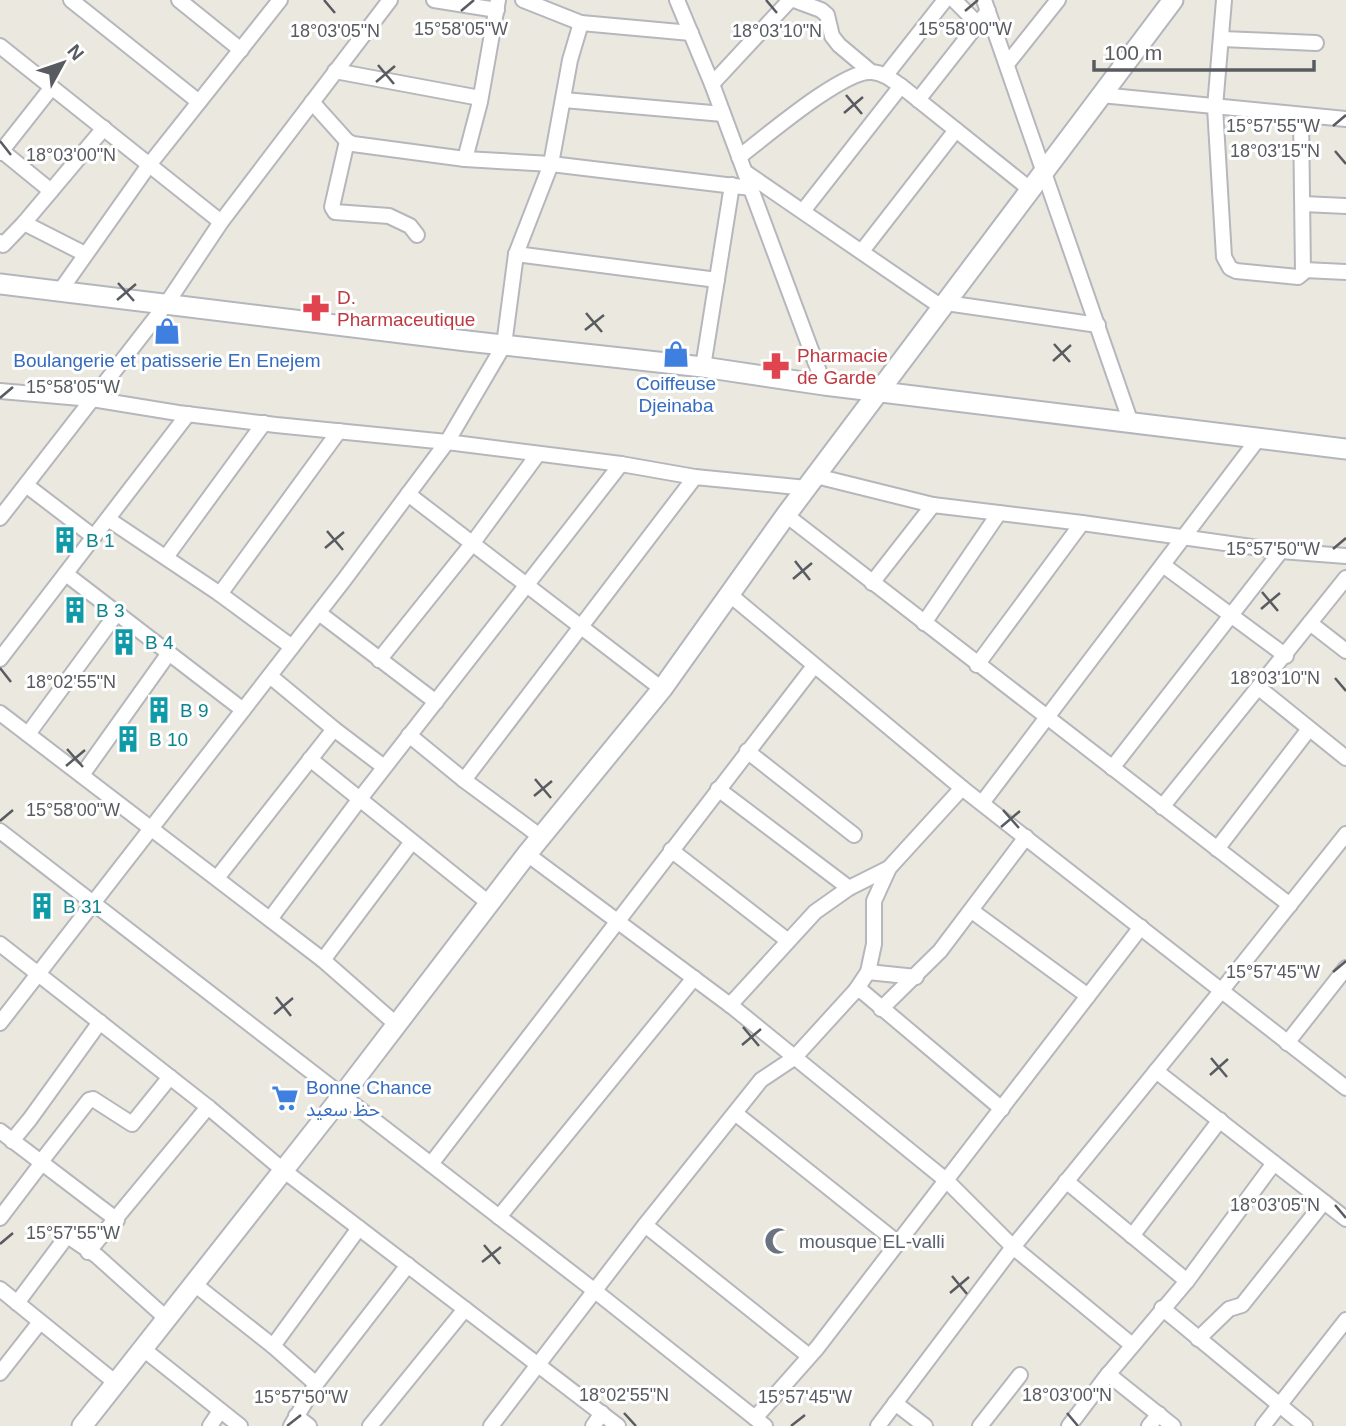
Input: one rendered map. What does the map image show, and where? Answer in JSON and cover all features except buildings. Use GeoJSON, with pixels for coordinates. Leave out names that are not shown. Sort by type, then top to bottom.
{"type":"FeatureCollection","features":[{"type":"Feature","properties":{"kind":"street"},"geometry":{"type":"LineString","coordinates":[[71,0],[199,102]]}},
{"type":"Feature","properties":{"kind":"street"},"geometry":{"type":"LineString","coordinates":[[179,0],[240,50]]}},
{"type":"Feature","properties":{"kind":"street"},"geometry":{"type":"LineString","coordinates":[[60,291],[149,164],[280,0]]}},
{"type":"Feature","properties":{"kind":"street"},"geometry":{"type":"LineString","coordinates":[[0,518],[167,303],[221,222],[390,0]]}},
{"type":"Feature","properties":{"kind":"street"},"geometry":{"type":"LineString","coordinates":[[434,0],[498,5],[465,159]]}},
{"type":"Feature","properties":{"kind":"street"},"geometry":{"type":"LineString","coordinates":[[523,0],[581,23],[691,33]]}},
{"type":"Feature","properties":{"kind":"street"},"geometry":{"type":"LineString","coordinates":[[677,0],[712,84],[824,385]]}},
{"type":"Feature","properties":{"kind":"street"},"geometry":{"type":"LineString","coordinates":[[712,84],[792,0],[821,10],[827,15],[832,36],[839,45],[870,71],[886,75],[901,86],[1031,190]]}},
{"type":"Feature","properties":{"kind":"street"},"geometry":{"type":"LineString","coordinates":[[886,75],[945,0]]}},
{"type":"Feature","properties":{"kind":"street"},"geometry":{"type":"LineString","coordinates":[[954,0],[977,23]]}},
{"type":"Feature","properties":{"kind":"street"},"geometry":{"type":"LineString","coordinates":[[1007,64],[1058,0]]}},
{"type":"Feature","properties":{"kind":"street"},"geometry":{"type":"LineString","coordinates":[[82,1426],[342,1096],[527,854],[662,689],[786,515],[1173,0]]}},
{"type":"Feature","properties":{"kind":"street"},"geometry":{"type":"LineString","coordinates":[[1224,0],[1214,107],[1224,251],[1227,263],[1236,271],[1298,277],[1304,270],[1301,115]]}},
{"type":"Feature","properties":{"kind":"street"},"geometry":{"type":"LineString","coordinates":[[918,100],[977,23],[986,6]]}},
{"type":"Feature","properties":{"kind":"street"},"geometry":{"type":"LineString","coordinates":[[986,6],[1131,423]]}},
{"type":"Feature","properties":{"kind":"street"},"geometry":{"type":"LineString","coordinates":[[0,1023],[319,613],[447,442],[504,345],[516,254],[551,164],[570,60],[581,23]]}},
{"type":"Feature","properties":{"kind":"street"},"geometry":{"type":"LineString","coordinates":[[1222,39],[1316,43]]}},
{"type":"Feature","properties":{"kind":"street"},"geometry":{"type":"LineString","coordinates":[[0,46],[221,222]]}},
{"type":"Feature","properties":{"kind":"street"},"geometry":{"type":"LineString","coordinates":[[335,71],[480,98]]}},
{"type":"Feature","properties":{"kind":"street"},"geometry":{"type":"LineString","coordinates":[[739,157],[831,87],[870,71]]}},
{"type":"Feature","properties":{"kind":"street"},"geometry":{"type":"LineString","coordinates":[[803,211],[901,86]]}},
{"type":"Feature","properties":{"kind":"street"},"geometry":{"type":"LineString","coordinates":[[51,191],[1,152],[52,87]]}},
{"type":"Feature","properties":{"kind":"street"},"geometry":{"type":"LineString","coordinates":[[1101,95],[1346,120]]}},
{"type":"Feature","properties":{"kind":"street"},"geometry":{"type":"LineString","coordinates":[[564,100],[723,114]]}},
{"type":"Feature","properties":{"kind":"street"},"geometry":{"type":"LineString","coordinates":[[312,102],[347,141],[353,144],[465,159],[551,164],[751,188]]}},
{"type":"Feature","properties":{"kind":"street"},"geometry":{"type":"LineString","coordinates":[[1,245],[24,223],[104,128]]}},
{"type":"Feature","properties":{"kind":"street"},"geometry":{"type":"LineString","coordinates":[[862,251],[956,130]]}},
{"type":"Feature","properties":{"kind":"street"},"geometry":{"type":"LineString","coordinates":[[347,141],[332,207],[335,212],[388,216],[410,226],[417,235]]}},
{"type":"Feature","properties":{"kind":"street"},"geometry":{"type":"LineString","coordinates":[[744,172],[944,306],[1098,326]]}},
{"type":"Feature","properties":{"kind":"street"},"geometry":{"type":"LineString","coordinates":[[704,366],[732,185]]}},
{"type":"Feature","properties":{"kind":"street"},"geometry":{"type":"LineString","coordinates":[[1303,204],[1346,206]]}},
{"type":"Feature","properties":{"kind":"street"},"geometry":{"type":"LineString","coordinates":[[24,223],[85,254]]}},
{"type":"Feature","properties":{"kind":"street"},"geometry":{"type":"LineString","coordinates":[[516,254],[717,280]]}},
{"type":"Feature","properties":{"kind":"street"},"geometry":{"type":"LineString","coordinates":[[1304,270],[1346,272]]}},
{"type":"Feature","properties":{"kind":"street"},"geometry":{"type":"LineString","coordinates":[[0,284],[504,345],[704,366],[824,385],[1346,449]]}},
{"type":"Feature","properties":{"kind":"street"},"geometry":{"type":"LineString","coordinates":[[0,391],[92,399],[188,414],[447,442],[621,464],[695,477],[811,482],[933,505],[1185,536],[1281,551],[1346,556]]}},
{"type":"Feature","properties":{"kind":"street"},"geometry":{"type":"LineString","coordinates":[[0,659],[188,414]]}},
{"type":"Feature","properties":{"kind":"street"},"geometry":{"type":"LineString","coordinates":[[166,557],[264,423]]}},
{"type":"Feature","properties":{"kind":"street"},"geometry":{"type":"LineString","coordinates":[[220,594],[339,431]]}},
{"type":"Feature","properties":{"kind":"street"},"geometry":{"type":"LineString","coordinates":[[982,803],[1258,439]]}},
{"type":"Feature","properties":{"kind":"street"},"geometry":{"type":"LineString","coordinates":[[379,660],[472,544],[538,454]]}},
{"type":"Feature","properties":{"kind":"street"},"geometry":{"type":"LineString","coordinates":[[270,919],[384,767],[621,464]]}},
{"type":"Feature","properties":{"kind":"street"},"geometry":{"type":"LineString","coordinates":[[464,780],[695,477]]}},
{"type":"Feature","properties":{"kind":"street"},"geometry":{"type":"LineString","coordinates":[[26,485],[94,537]]}},
{"type":"Feature","properties":{"kind":"street"},"geometry":{"type":"LineString","coordinates":[[408,494],[662,689]]}},
{"type":"Feature","properties":{"kind":"street"},"geometry":{"type":"LineString","coordinates":[[872,583],[933,505]]}},
{"type":"Feature","properties":{"kind":"street"},"geometry":{"type":"LineString","coordinates":[[924,623],[999,513]]}},
{"type":"Feature","properties":{"kind":"street"},"geometry":{"type":"LineString","coordinates":[[786,515],[1290,905]]}},
{"type":"Feature","properties":{"kind":"street"},"geometry":{"type":"LineString","coordinates":[[108,519],[220,594],[292,647]]}},
{"type":"Feature","properties":{"kind":"street"},"geometry":{"type":"LineString","coordinates":[[977,665],[1082,523]]}},
{"type":"Feature","properties":{"kind":"street"},"geometry":{"type":"LineString","coordinates":[[1112,768],[1281,551]]}},
{"type":"Feature","properties":{"kind":"street"},"geometry":{"type":"LineString","coordinates":[[1163,565],[1286,656]]}},
{"type":"Feature","properties":{"kind":"street"},"geometry":{"type":"LineString","coordinates":[[66,573],[243,710]]}},
{"type":"Feature","properties":{"kind":"street"},"geometry":{"type":"LineString","coordinates":[[1162,807],[1346,579]]}},
{"type":"Feature","properties":{"kind":"street"},"geometry":{"type":"LineString","coordinates":[[729,594],[962,788],[1346,1088]]}},
{"type":"Feature","properties":{"kind":"street"},"geometry":{"type":"LineString","coordinates":[[28,734],[117,613]]}},
{"type":"Feature","properties":{"kind":"street"},"geometry":{"type":"LineString","coordinates":[[319,613],[436,702]]}},
{"type":"Feature","properties":{"kind":"street"},"geometry":{"type":"LineString","coordinates":[[1310,623],[1346,651]]}},
{"type":"Feature","properties":{"kind":"street"},"geometry":{"type":"LineString","coordinates":[[82,775],[169,653]]}},
{"type":"Feature","properties":{"kind":"street"},"geometry":{"type":"LineString","coordinates":[[431,1164],[814,666]]}},
{"type":"Feature","properties":{"kind":"street"},"geometry":{"type":"LineString","coordinates":[[270,676],[384,767]]}},
{"type":"Feature","properties":{"kind":"street"},"geometry":{"type":"LineString","coordinates":[[1259,688],[1346,758]]}},
{"type":"Feature","properties":{"kind":"street"},"geometry":{"type":"LineString","coordinates":[[0,713],[323,960],[397,1025]]}},
{"type":"Feature","properties":{"kind":"street"},"geometry":{"type":"LineString","coordinates":[[217,878],[334,729]]}},
{"type":"Feature","properties":{"kind":"street"},"geometry":{"type":"LineString","coordinates":[[1217,849],[1309,729]]}},
{"type":"Feature","properties":{"kind":"street"},"geometry":{"type":"LineString","coordinates":[[409,735],[541,837]]}},
{"type":"Feature","properties":{"kind":"street"},"geometry":{"type":"LineString","coordinates":[[747,751],[854,835]]}},
{"type":"Feature","properties":{"kind":"street"},"geometry":{"type":"LineString","coordinates":[[310,759],[489,904]]}},
{"type":"Feature","properties":{"kind":"street"},"geometry":{"type":"LineString","coordinates":[[491,1426],[645,1225],[761,1080],[794,1058],[856,990],[868,972],[874,944],[874,901],[889,868],[962,788]]}},
{"type":"Feature","properties":{"kind":"street"},"geometry":{"type":"LineString","coordinates":[[718,789],[849,888]]}},
{"type":"Feature","properties":{"kind":"street"},"geometry":{"type":"LineString","coordinates":[[0,831],[595,1291],[760,1422],[1141,927]]}},
{"type":"Feature","properties":{"kind":"street"},"geometry":{"type":"LineString","coordinates":[[878,1426],[1013,1247],[1346,834]]}},
{"type":"Feature","properties":{"kind":"street"},"geometry":{"type":"LineString","coordinates":[[881,1009],[916,977],[972,911],[1026,837]]}},
{"type":"Feature","properties":{"kind":"street"},"geometry":{"type":"LineString","coordinates":[[323,960],[411,843]]}},
{"type":"Feature","properties":{"kind":"street"},"geometry":{"type":"LineString","coordinates":[[671,850],[787,940]]}},
{"type":"Feature","properties":{"kind":"street"},"geometry":{"type":"LineString","coordinates":[[527,854],[730,1004],[947,1181],[1013,1247],[1132,1345]]}},
{"type":"Feature","properties":{"kind":"street"},"geometry":{"type":"LineString","coordinates":[[730,1004],[815,912],[849,888],[889,868]]}},
{"type":"Feature","properties":{"kind":"street"},"geometry":{"type":"LineString","coordinates":[[972,911],[1088,996]]}},
{"type":"Feature","properties":{"kind":"street"},"geometry":{"type":"LineString","coordinates":[[0,944],[208,1107],[283,1170],[618,1426]]}},
{"type":"Feature","properties":{"kind":"street"},"geometry":{"type":"LineString","coordinates":[[1287,1043],[1346,968]]}},
{"type":"Feature","properties":{"kind":"street"},"geometry":{"type":"LineString","coordinates":[[868,972],[916,977]]}},
{"type":"Feature","properties":{"kind":"street"},"geometry":{"type":"LineString","coordinates":[[499,1217],[694,978]]}},
{"type":"Feature","properties":{"kind":"street"},"geometry":{"type":"LineString","coordinates":[[856,990],[863,992],[1002,1110]]}},
{"type":"Feature","properties":{"kind":"street"},"geometry":{"type":"LineString","coordinates":[[12,1141],[100,1022]]}},
{"type":"Feature","properties":{"kind":"street"},"geometry":{"type":"LineString","coordinates":[[1156,1070],[1346,1219]]}},
{"type":"Feature","properties":{"kind":"street"},"geometry":{"type":"LineString","coordinates":[[0,1218],[89,1100],[93,1099],[132,1124],[170,1077]]}},
{"type":"Feature","properties":{"kind":"street"},"geometry":{"type":"LineString","coordinates":[[88,1252],[208,1107]]}},
{"type":"Feature","properties":{"kind":"street"},"geometry":{"type":"LineString","coordinates":[[735,1113],[898,1243]]}},
{"type":"Feature","properties":{"kind":"street"},"geometry":{"type":"LineString","coordinates":[[1132,1236],[1220,1120]]}},
{"type":"Feature","properties":{"kind":"street"},"geometry":{"type":"LineString","coordinates":[[0,1131],[117,1220]]}},
{"type":"Feature","properties":{"kind":"street"},"geometry":{"type":"LineString","coordinates":[[1069,1426],[1108,1374],[1187,1280],[1274,1163]]}},
{"type":"Feature","properties":{"kind":"street"},"geometry":{"type":"LineString","coordinates":[[1066,1181],[1187,1280]]}},
{"type":"Feature","properties":{"kind":"street"},"geometry":{"type":"LineString","coordinates":[[1198,1339],[1229,1309],[1242,1305],[1324,1202]]}},
{"type":"Feature","properties":{"kind":"street"},"geometry":{"type":"LineString","coordinates":[[645,1225],[809,1356]]}},
{"type":"Feature","properties":{"kind":"street"},"geometry":{"type":"LineString","coordinates":[[273,1346],[359,1228]]}},
{"type":"Feature","properties":{"kind":"street"},"geometry":{"type":"LineString","coordinates":[[17,1303],[69,1237],[97,1256],[166,1318]]}},
{"type":"Feature","properties":{"kind":"street"},"geometry":{"type":"LineString","coordinates":[[309,1426],[293,1421],[316,1384],[408,1265]]}},
{"type":"Feature","properties":{"kind":"street"},"geometry":{"type":"LineString","coordinates":[[193,1283],[316,1384]]}},
{"type":"Feature","properties":{"kind":"street"},"geometry":{"type":"LineString","coordinates":[[0,1289],[116,1383]]}},
{"type":"Feature","properties":{"kind":"street"},"geometry":{"type":"LineString","coordinates":[[1162,1308],[1305,1426]]}},
{"type":"Feature","properties":{"kind":"street"},"geometry":{"type":"LineString","coordinates":[[370,1426],[466,1309]]}},
{"type":"Feature","properties":{"kind":"street"},"geometry":{"type":"LineString","coordinates":[[1263,1426],[1346,1320]]}},
{"type":"Feature","properties":{"kind":"street"},"geometry":{"type":"LineString","coordinates":[[0,1373],[40,1322]]}},
{"type":"Feature","properties":{"kind":"street"},"geometry":{"type":"LineString","coordinates":[[142,1348],[240,1426]]}},
{"type":"Feature","properties":{"kind":"street"},"geometry":{"type":"LineString","coordinates":[[1108,1374],[1154,1420],[1173,1426]]}},
{"type":"Feature","properties":{"kind":"street"},"geometry":{"type":"LineString","coordinates":[[980,1426],[1020,1375]]}},
{"type":"Feature","properties":{"kind":"street"},"geometry":{"type":"LineString","coordinates":[[895,1404],[925,1426]]}},
{"type":"Feature","properties":{"kind":"street"},"geometry":{"type":"LineString","coordinates":[[210,1426],[220,1411]]}},
{"type":"Feature","properties":{"kind":"street"},"geometry":{"type":"LineString","coordinates":[[593,1426],[602,1413]]}},
{"type":"Feature","properties":{"kind":"place","name":"D. Pharmaceutique"},"geometry":{"type":"Point","coordinates":[316,308]}},
{"type":"Feature","properties":{"kind":"place","name":"Boulangerie et patisserie En Enejem"},"geometry":{"type":"Point","coordinates":[167,331]}},
{"type":"Feature","properties":{"kind":"place","name":"Coiffeuse Djeinaba"},"geometry":{"type":"Point","coordinates":[676,354]}},
{"type":"Feature","properties":{"kind":"place","name":"Pharmacie de Garde"},"geometry":{"type":"Point","coordinates":[776,366]}},
{"type":"Feature","properties":{"kind":"place","name":"B 1"},"geometry":{"type":"Point","coordinates":[65,540]}},
{"type":"Feature","properties":{"kind":"place","name":"B 3"},"geometry":{"type":"Point","coordinates":[75,610]}},
{"type":"Feature","properties":{"kind":"place","name":"B 4"},"geometry":{"type":"Point","coordinates":[124,642]}},
{"type":"Feature","properties":{"kind":"place","name":"B 9"},"geometry":{"type":"Point","coordinates":[159,710]}},
{"type":"Feature","properties":{"kind":"place","name":"B 10"},"geometry":{"type":"Point","coordinates":[128,739]}},
{"type":"Feature","properties":{"kind":"place","name":"B 31"},"geometry":{"type":"Point","coordinates":[42,906]}},
{"type":"Feature","properties":{"kind":"place","name":"Bonne Chance حظ سعيد"},"geometry":{"type":"Point","coordinates":[285,1098]}},
{"type":"Feature","properties":{"kind":"place","name":"mousque EL-valli"},"geometry":{"type":"Point","coordinates":[778,1241]}}]}
